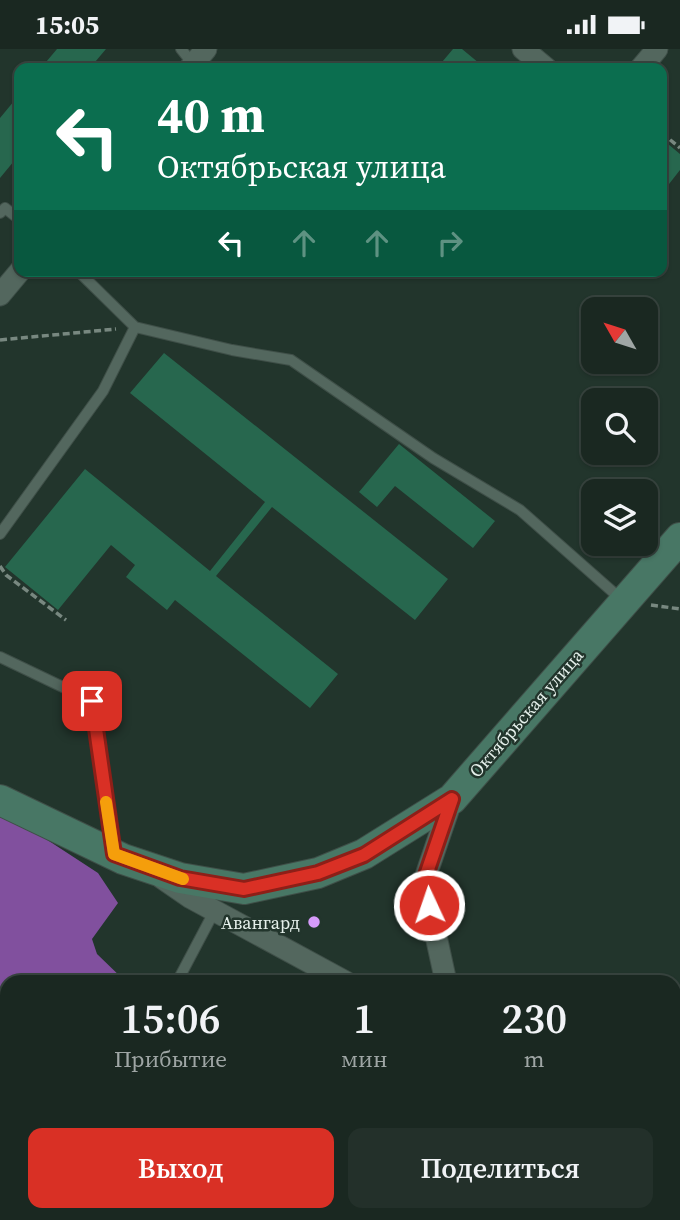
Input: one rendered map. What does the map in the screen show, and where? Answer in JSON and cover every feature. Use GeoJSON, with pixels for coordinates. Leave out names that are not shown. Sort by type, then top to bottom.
{"type":"FeatureCollection","features":[{"type":"Feature","properties":{"kind":"main road","name":"Октябрьская улица"},"geometry":{"type":"LineString","coordinates":[[0,800],[114,854],[180,878],[244,889],[318,873],[364,855],[452,799],[680,538]]}},
{"type":"Feature","properties":{"kind":"street"},"geometry":{"type":"LineString","coordinates":[[523,49],[540,63]]}},
{"type":"Feature","properties":{"kind":"street"},"geometry":{"type":"LineString","coordinates":[[645,63],[657,49]]}},
{"type":"Feature","properties":{"kind":"street"},"geometry":{"type":"LineString","coordinates":[[0,295],[15,277]]}},
{"type":"Feature","properties":{"kind":"street"},"geometry":{"type":"LineString","coordinates":[[444,975],[424,881],[452,799]]}},
{"type":"Feature","properties":{"kind":"street","name":"Октябрьская улица"},"geometry":{"type":"LineString","coordinates":[[146,867],[191,898],[333,975]]}},
{"type":"Feature","properties":{"kind":"lane"},"geometry":{"type":"LineString","coordinates":[[84,277],[135,327],[232,350],[291,360],[433,458],[520,510],[624,601]]}},
{"type":"Feature","properties":{"kind":"lane"},"geometry":{"type":"LineString","coordinates":[[0,534],[103,391],[135,327]]}},
{"type":"Feature","properties":{"kind":"lane"},"geometry":{"type":"LineString","coordinates":[[0,657],[92,701],[114,854]]}},
{"type":"Feature","properties":{"kind":"lane"},"geometry":{"type":"LineString","coordinates":[[181,975],[215,911]]}},
{"type":"Feature","properties":{"kind":"path"},"geometry":{"type":"LineString","coordinates":[[0,339],[135,327]]}},
{"type":"Feature","properties":{"kind":"path"},"geometry":{"type":"LineString","coordinates":[[0,566],[6,575],[66,620]]}},
{"type":"Feature","properties":{"kind":"shaded area"},"geometry":{"type":"Polygon","coordinates":[[[0,816],[26,826],[98,873],[118,903],[92,939],[97,954],[119,975],[0,975],[0,816]]]}},
{"type":"Feature","properties":{"kind":"building"},"geometry":{"type":"Polygon","coordinates":[[[57,49],[106,49],[94,63],[45,63],[57,49]]]}},
{"type":"Feature","properties":{"kind":"building"},"geometry":{"type":"Polygon","coordinates":[[[453,49],[462,49],[479,63],[441,63],[453,49]]]}},
{"type":"Feature","properties":{"kind":"building"},"geometry":{"type":"Polygon","coordinates":[[[14,101],[14,161],[0,178],[0,118],[14,101]]]}},
{"type":"Feature","properties":{"kind":"building"},"geometry":{"type":"Polygon","coordinates":[[[667,143],[680,154],[680,170],[667,187],[667,143]]]}},
{"type":"Feature","properties":{"kind":"building"},"geometry":{"type":"Polygon","coordinates":[[[164,353],[448,579],[415,620],[272,507],[216,576],[338,674],[310,708],[175,600],[167,610],[126,577],[135,565],[111,545],[58,610],[5,567],[85,469],[210,571],[265,502],[130,393],[164,353]]]}},
{"type":"Feature","properties":{"kind":"building"},"geometry":{"type":"Polygon","coordinates":[[[399,444],[495,521],[473,548],[395,486],[377,507],[359,492],[399,444]]]}},
{"type":"Feature","properties":{"kind":"slow traffic"},"geometry":{"type":"LineString","coordinates":[[106,802],[114,854],[183,879]]}},
{"type":"Feature","properties":{"kind":"place","name":"Авангард"},"geometry":{"type":"Point","coordinates":[314,922]}},
{"type":"Feature","properties":{"kind":"route"},"geometry":{"type":"LineString","coordinates":[[92,701],[114,854],[180,878],[244,889],[318,873],[364,855],[452,799],[424,881],[429,905]]}}]}
